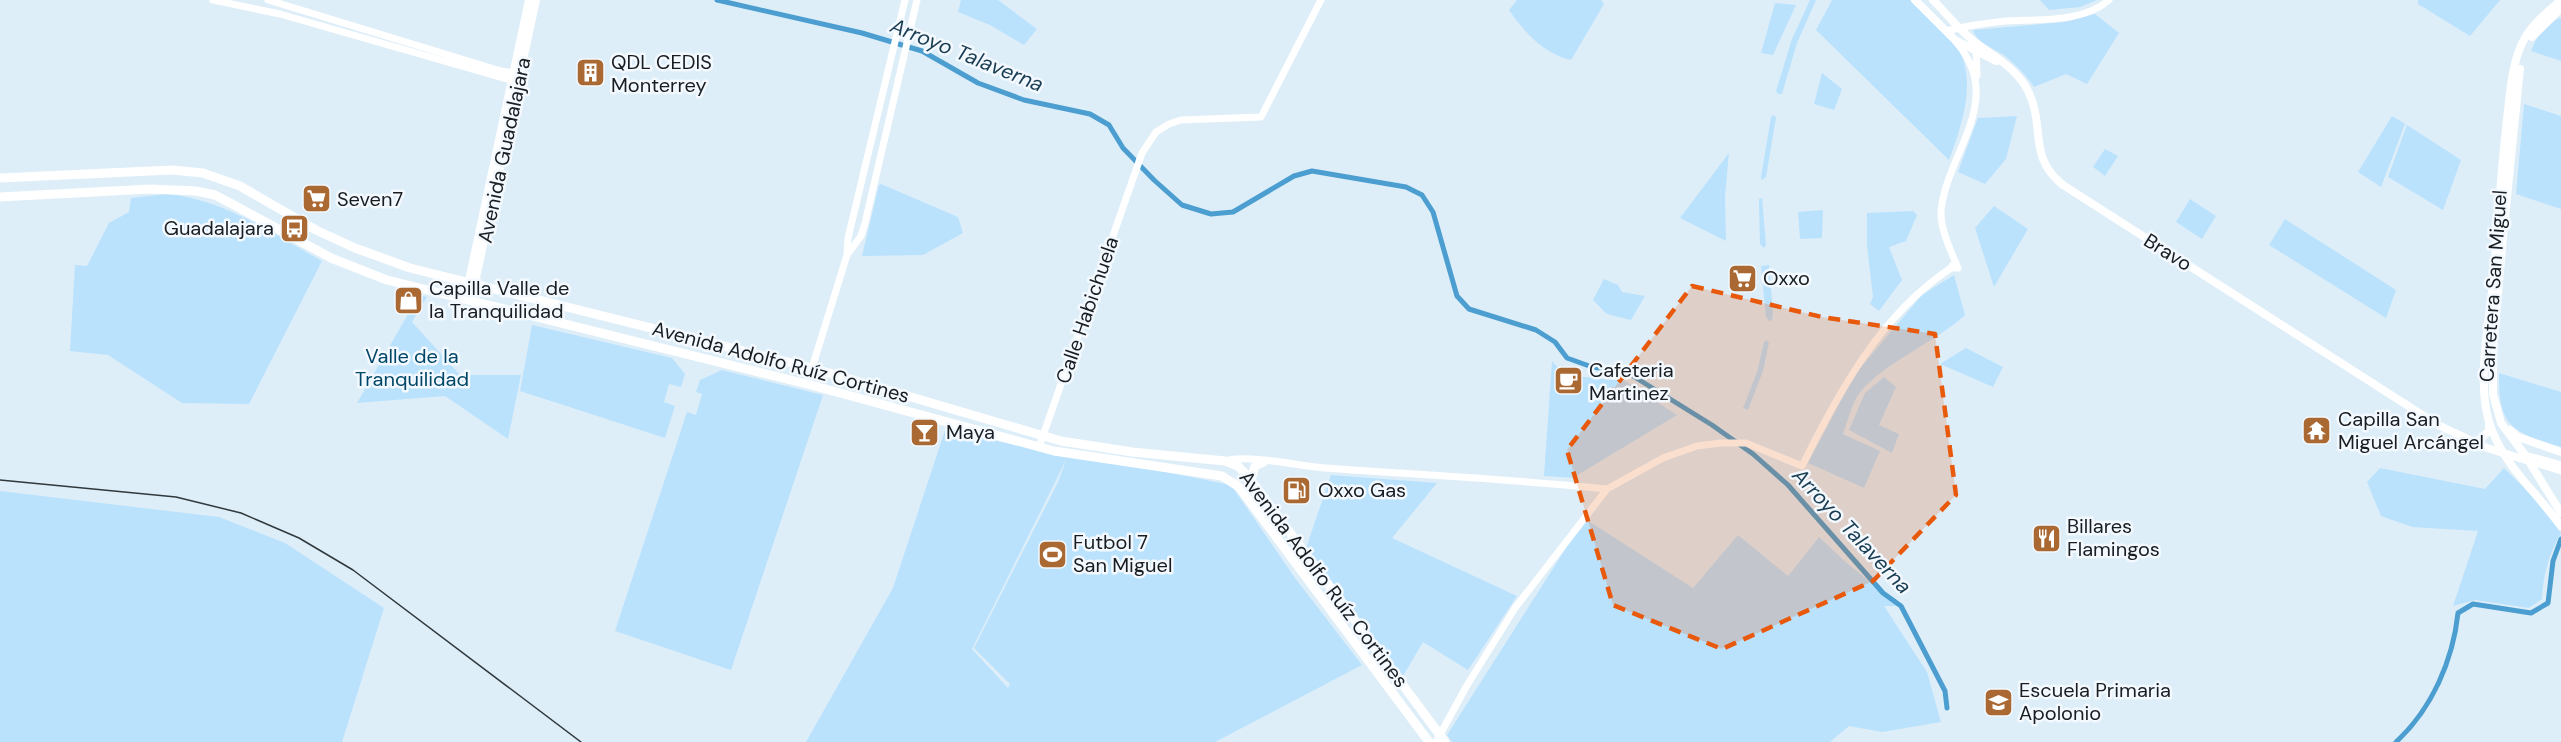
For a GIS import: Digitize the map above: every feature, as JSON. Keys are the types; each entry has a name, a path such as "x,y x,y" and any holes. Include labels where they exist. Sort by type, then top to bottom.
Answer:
{"main road":[{"name":"Avenida Guadalajara","path":"517,77 530,0"},
{"name":"Avenida Guadalajara","path":"468,300 536,0"},
{"name":"Bravo","path":"1915,0 1954,40 2004,64"},
{"name":"Bravo","path":"1933,0 1975,42 2022,81 2030,95 2036,114 2040,154 2053,177 2392,396 2444,428 2476,441"},
{"path":"2519,61 2520,47 2534,25 2561,0"},
{"path":"2519,61 2534,34 2561,8"},
{"name":"Carretera San Miguel","path":"2519,61 2492,382 2496,410 2506,432 2561,513"},
{"name":"Carretera San Miguel","path":"2519,61 2506,124 2485,393 2489,420 2513,469 2561,526"},
{"name":"Avenida Adolfo Ruíz Cortines","path":"0,178 172,170 203,173 240,186 316,230 355,248 410,268 812,368 1043,436 1081,445 1225,461 1238,466 1251,480 1440,739"},
{"name":"Avenida Adolfo Ruíz Cortines","path":"0,197 159,189 196,191 215,195 331,258 387,280 807,384 1039,447 1093,459 1211,474 1232,481 1246,495 1429,742"},
{"path":"2496,410 2505,424 2518,437 2561,452"},
{"path":"2476,441 2489,431 2489,420"},
{"path":"2502,449 2506,432"},
{"path":"2476,441 2502,449 2525,458 2513,469 2476,441"},
{"path":"2487,448 2502,449"},
{"path":"1251,480 1259,461"}],"street":[{"path":"213,0 280,14 517,77"},
{"path":"268,0 406,46"},
{"path":"812,368 847,255 852,220 879,116 905,0"},
{"path":"847,255 861,236 865,223 917,0"},
{"name":"Calle Habichuela","path":"1039,447 1134,173 1141,156 1156,132 1181,120 1261,117 1321,0"},
{"path":"1946,31 2080,15 2100,7 2109,0"},
{"path":"1954,40 1969,58 1975,84"},
{"path":"1440,739 1471,679 1515,608 1608,489 1654,462 1686,449 1708,444 1746,444 1802,466 1829,410 1852,373 1909,300 1955,266 1943,227 1941,212 1946,190 1971,125 1976,100 1975,42"},
{"path":"879,116 890,119"},
{"path":"852,220 865,223"},
{"path":"2525,458 2561,465"},
{"path":"2525,458 2561,471"},
{"path":"1225,461 1259,461 1323,468 1517,480 1608,489"},
{"path":"1238,466 1259,461"}],"highlighted area":[{"path":"1692,286 1822,317 1935,334 1956,495 1873,581 1722,649 1613,605 1567,450"}],"green space":[{"path":"961,0 998,0 1037,29 1024,45 990,25 958,12"},
{"path":"1517,0 1601,0 1604,4 1571,60 1543,47 1528,34 1509,10"},
{"path":"1810,0 1816,0 1797,43 1782,94 1778,94 1776,91 1792,39"},
{"path":"1832,0 1913,0 1956,45 1965,65 1967,92 1962,120 1949,160 1816,30"},
{"path":"2040,0 2097,0 2080,7 2049,10"},
{"path":"2418,0 2500,0 2470,36 2418,4"},
{"path":"1775,3 1796,5 1773,55 1761,53"},
{"path":"2095,14 2119,33 2087,84 2066,74 2034,87 2013,63 1978,39 1973,30 2065,22"},
{"path":"2559,18 2561,19 2561,61 2531,51 2542,32"},
{"path":"1822,73 1842,89 1834,110 1814,104"},
{"path":"2524,104 2561,116 2561,209 2516,194"},
{"path":"1774,115 1776,118 1766,177 1762,180 1771,117"},
{"path":"2017,116 2006,159 1985,184 1958,172 1978,118"},
{"path":"2392,116 2405,124 2381,187 2358,172"},
{"path":"2407,125 2461,160 2443,210 2388,177"},
{"path":"2105,149 2118,156 2105,176 2093,167"},
{"path":"1729,153 1725,196 1726,241 1680,218"},
{"path":"881,184 958,217 963,233 923,255 862,256"},
{"path":"167,194 188,197 228,210 322,261 249,404 182,403 108,355 70,351 75,265 87,266 109,223 129,212 131,198"},
{"path":"1762,198 1766,245 1764,248 1760,244 1759,199"},
{"path":"2190,199 2216,216 2202,239 2176,222"},
{"path":"1994,206 2028,229 1994,287 1975,228"},
{"path":"1823,210 1822,238 1800,239 1798,212"},
{"path":"1913,211 1917,215 1906,241 1889,247 1902,280 1879,311 1870,304 1873,297 1867,246 1867,213"},
{"path":"2285,219 2396,290 2386,318 2269,245"},
{"path":"1769,265 1773,313 1772,320 1769,321 1766,317 1761,266"},
{"path":"1954,275 1965,315 1872,380 1858,395 1853,406 1843,434 1880,451 1864,488 1808,463 1855,374 1922,295"},
{"path":"1604,279 1618,285 1622,292 1645,296 1631,320 1607,314 1593,300"},
{"name":"Valle de la Tranquilidad","path":"419,295 427,297 412,322 460,375 521,375 508,439 445,396 357,403"},
{"path":"532,325 672,358 685,374 681,387 669,384 664,402 675,406 665,438 520,391"},
{"path":"1767,340 1769,343 1763,371 1748,410 1743,408 1757,372 1764,342"},
{"path":"1966,348 2003,367 1993,387 1940,364"},
{"path":"1552,361 1565,375 1625,381 1677,415 1576,478 1544,476"},
{"path":"722,370 823,395 731,670 615,631 687,412 696,415 702,394 696,392 700,380"},
{"path":"2499,373 2561,392 2561,447 2531,437 2512,425 2502,406"},
{"path":"1884,377 1896,387 1879,425 1899,434 1892,453 1849,430 1865,393"},
{"path":"945,430 1068,456 1126,464 1231,485 1295,578 1362,665 1215,742 806,742 893,588","holes":["1067,458 1058,482 974,648 1010,684 1008,688 972,649"]},
{"path":"2380,468 2485,489 2504,468 2531,495 2561,533 2547,565 2542,599 2529,608 2475,600 2453,606 2478,531 2412,527 2381,516 2367,482"},
{"path":"1331,475 1437,483 1392,538 1517,596 1468,670 1423,642 1403,676 1306,548"},
{"path":"0,491 219,517 285,543 384,608 342,742 0,742"},
{"path":"1587,520 1693,588 1738,535 1788,576 1819,537 1848,564 1901,606 1884,606 1927,672 1941,722 1882,732 1849,726 1830,742 1452,742 1447,735 1568,545"}],"waterway":[{"name":"Arroyo Talaverna","path":"717,0 862,33 922,51 978,83 1024,100 1090,114 1109,125 1123,148 1182,205 1211,214 1233,212 1294,176 1312,171 1406,187 1422,195 1433,212 1457,296 1469,309 1536,330 1555,342 1567,358 1592,367 1625,371 1712,425 1753,454 1788,485 1883,593 1901,606 1945,691 1947,708"},
{"name":"Arroyo Talaverna","path":"2396,742 2420,715 2439,683 2451,648 2458,613 2473,604 2531,613 2548,603 2553,561 2561,539"}],"railway":[{"path":"0,480 176,497 241,513 299,538 353,570 581,742"}],"place":[{"name":"QDL CEDIS Monterrey","path":"590,73"},
{"name":"Seven7","path":"316,199"},
{"name":"Guadalajara","path":"295,228"},
{"name":"Oxxo","path":"1742,278"},
{"name":"Capilla Valle de la Tranquilidad","path":"408,300"},
{"name":"Cafeteria Martinez","path":"1568,381"},
{"name":"Capilla San Miguel Arcángel","path":"2317,431"},
{"name":"Maya","path":"925,432"},
{"name":"Oxxo Gas","path":"1297,490"},
{"name":"Billares Flamingos","path":"2046,538"},
{"name":"Futbol 7 San Miguel","path":"1052,554"},
{"name":"Escuela Primaria Apolonio","path":"1998,702"}]}
